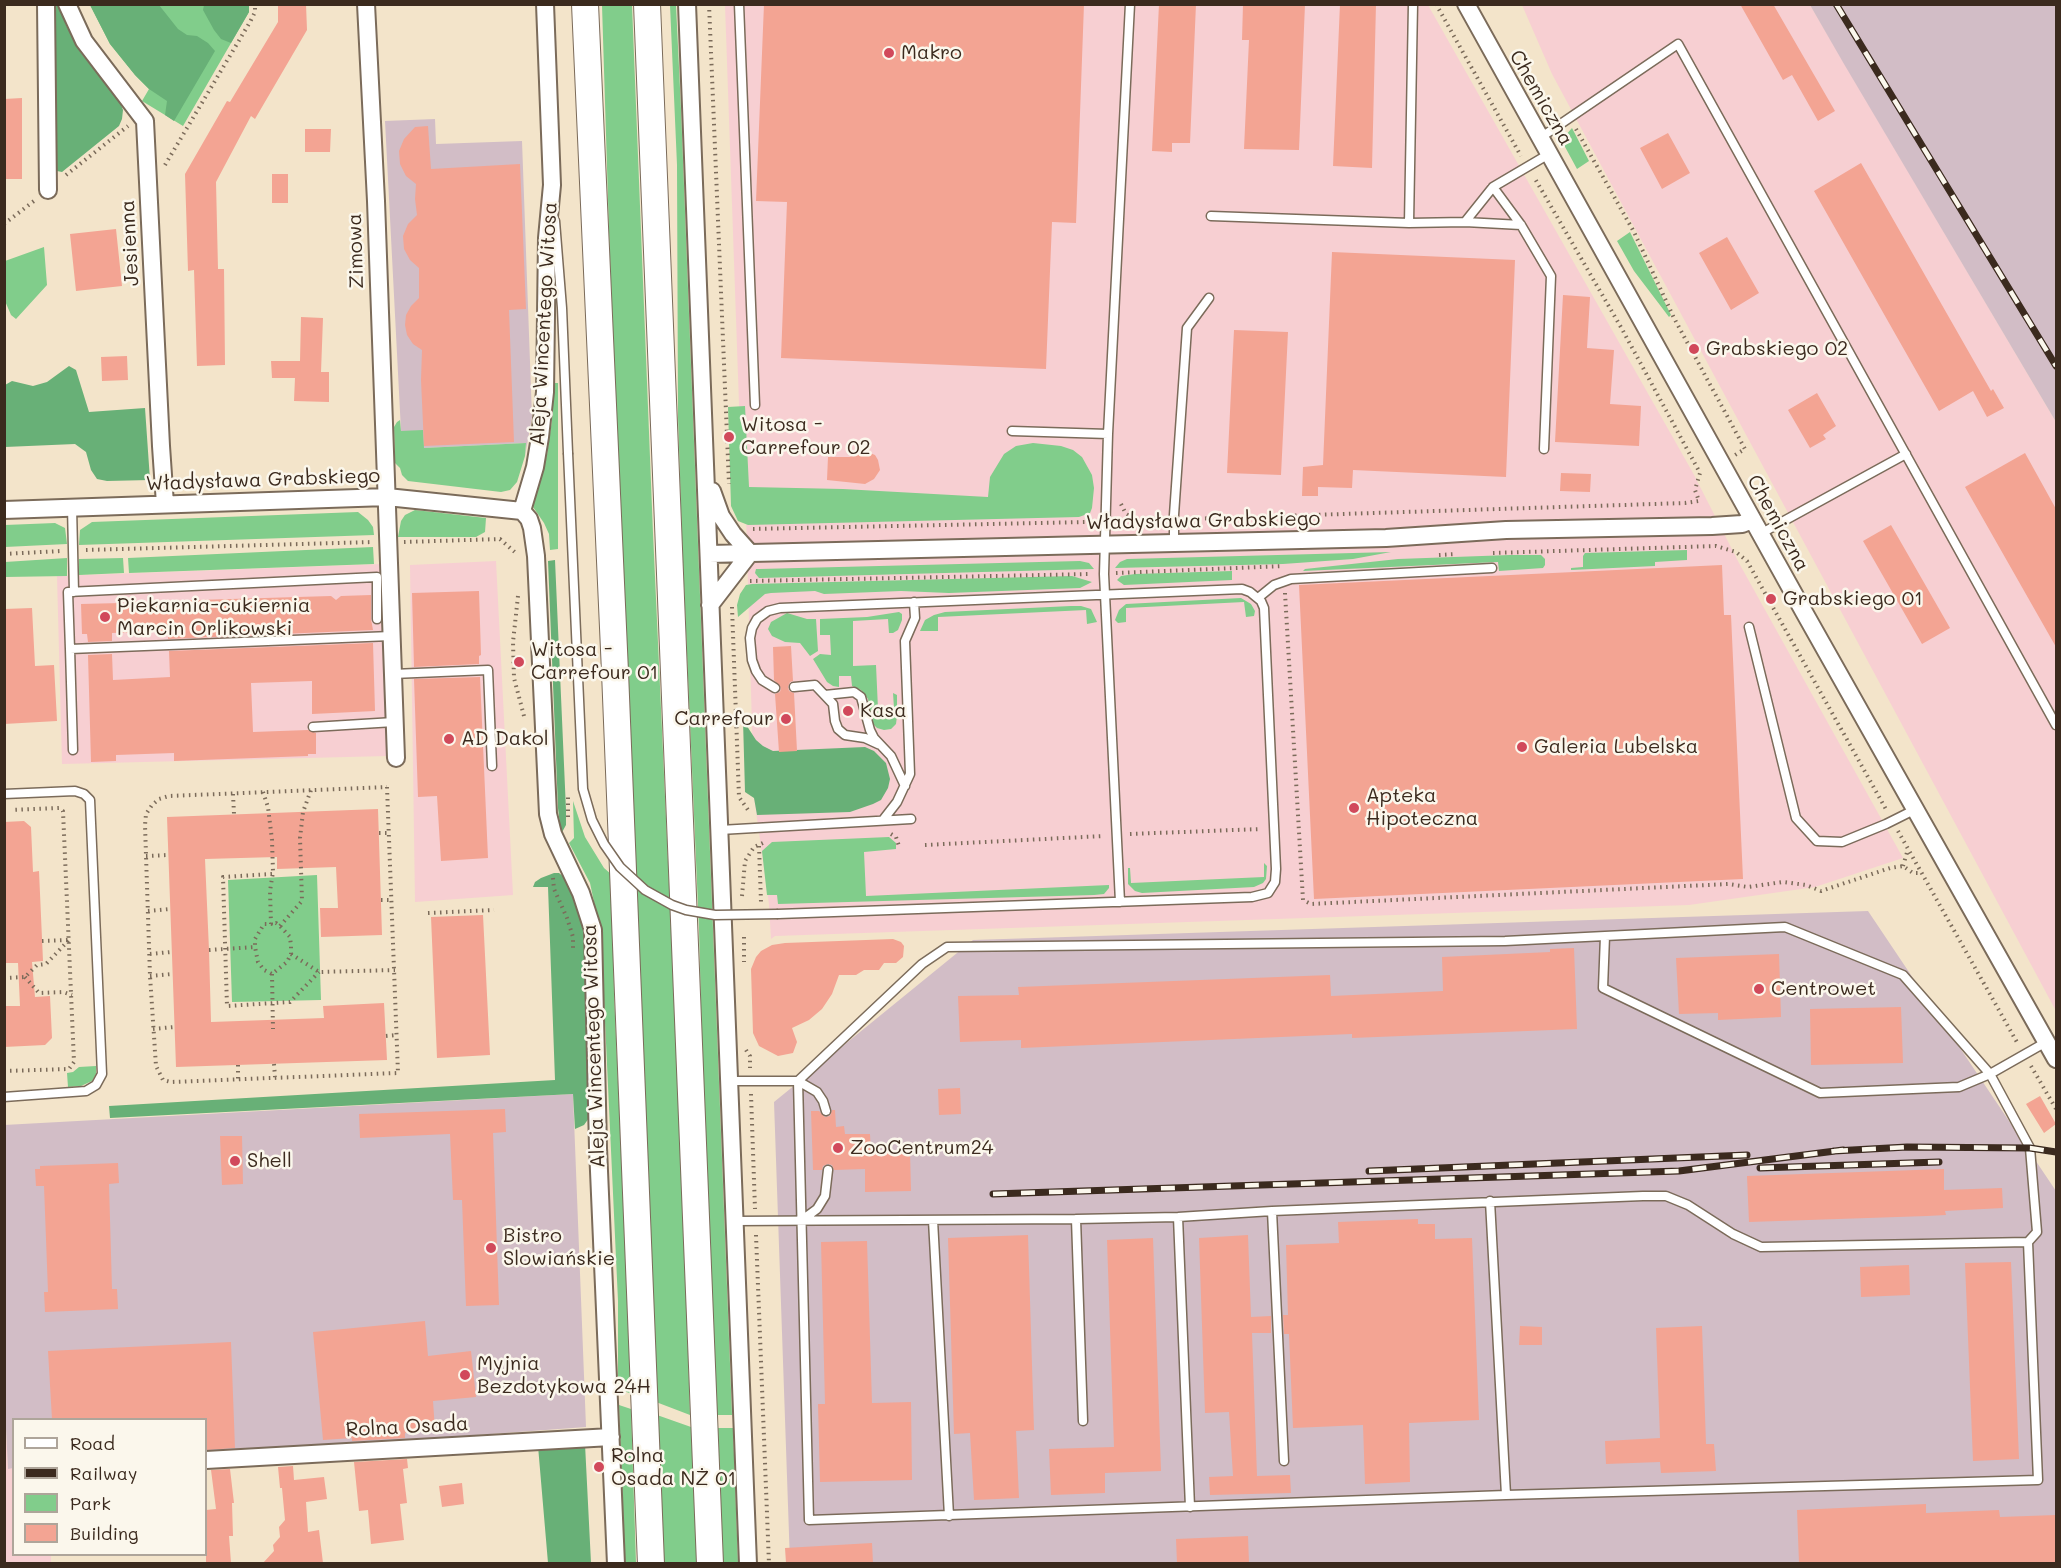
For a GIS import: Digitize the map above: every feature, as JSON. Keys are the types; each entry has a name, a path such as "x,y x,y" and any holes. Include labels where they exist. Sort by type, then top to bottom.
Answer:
{"main road":[{"path":"567,4 575,81 591,158"},
{"name":"Aleja Wincentego Witosa","path":"585,4 651,1563"},
{"path":"647,4 710,1563"},
{"path":"649,61 656,4"}],"street":[{"path":"46,4 48,190"},
{"name":"Jesienna","path":"68,4 84,40 145,121 165,504"},
{"name":"Zimowa","path":"366,4 396,758"},
{"name":"Aleja Wincentego Witosa","path":"545,4 552,185 547,238 543,416 535,467 522,511 529,519 532,528 536,555 548,814 553,834 581,892 593,930 598,1148 616,1563"},
{"name":"Chemiczna","path":"1466,4 1760,535 2048,1041 2056,1059"},
{"path":"688,7 748,1563"},
{"path":"706,470 721,516 750,553 710,605"},
{"name":"Władysława Grabskiego","path":"4,510 387,497 522,511"},
{"name":"Władysława Grabskiego","path":"709,554 1386,538 1517,530 1712,526 1742,524 1752,520"},
{"name":"Rolna Osada","path":"207,1460 611,1437"}],"lane":[{"path":"739,4 754,405"},
{"path":"1120,902 1104,574 1108,434 1130,4"},
{"path":"1409,223 1413,4"},
{"path":"1540,138 1678,44 2056,725"},
{"path":"1465,222 1493,187 1549,154"},
{"path":"552,185 562,308 583,789 592,820 620,867 645,890 672,905 715,915 1261,896 1268,893 1275,882 1276,862 1264,608 1258,598 1250,592 1242,589 1105,594 768,610 757,619 750,638 752,660 756,671 762,680 775,688"},
{"path":"1493,187 1521,225 1551,276 1544,449"},
{"path":"1211,216 1521,225"},
{"path":"1174,544 1187,328 1209,298"},
{"path":"1012,431 1108,434"},
{"path":"1760,535 1906,454"},
{"path":"72,507 74,592"},
{"path":"1258,598 1274,585 1291,579 1492,568"},
{"path":"74,750 68,592 377,577 378,619"},
{"path":"883,820 897,802 910,774 905,641 915,618 914,602"},
{"path":"1749,627 1796,818 1817,841 1842,842 1916,808"},
{"path":"70,649 391,636"},
{"path":"393,674 488,670 492,766"},
{"path":"794,687 815,685 833,704 838,729 845,735 872,741 883,747"},
{"path":"825,695 854,692 858,694 864,703 874,738 891,756 905,786"},
{"path":"313,727 394,722"},
{"path":"4,794 75,791 84,794 90,800 102,1074 96,1085 86,1091 4,1097"},
{"path":"720,830 911,819"},
{"path":"1785,927 1903,975 1990,1074 2030,1148 2037,1232 2028,1242 2038,1480 1506,1495 809,1520 798,1081 922,964 947,948 1505,941 1605,936 1785,927"},
{"path":"1605,936 1603,988 1820,1093 1959,1087 1990,1074 2048,1041"},
{"path":"730,1081 798,1081 817,1092 826,1111"},
{"path":"802,1220 817,1209 825,1196 828,1170"},
{"path":"734,1221 1076,1220 1491,1201 1666,1196 1688,1204 1733,1234 1761,1247 2028,1242"},
{"path":"1491,1201 1506,1495"},
{"path":"1272,1211 1284,1461"},
{"path":"1178,1217 1191,1507"},
{"path":"933,1220 949,1516"},
{"path":"1076,1220 1083,1421"}],"path":[{"path":"148,194 250,22 255,12 255,4"},
{"path":"709,4 729,492"},
{"path":"1436,4 1622,329 1700,473"},
{"path":"4,224 141,116"},
{"path":"750,529 1085,522 1106,519 1174,519 1699,501 1695,490 1700,473 1745,449 1674,318 1634,232 1570,118"},
{"path":"4,554 500,539 520,556"},
{"path":"1491,553 1716,546 1736,552 1746,561 2056,1109"},
{"path":"1431,555 1467,554"},
{"path":"746,583 751,581 1104,574 1292,566"},
{"path":"519,588 513,642 514,678 527,725"},
{"path":"1285,592 1303,900 1311,904 1728,884 1748,887 1783,882 1806,885 1821,891 1890,868 1904,866 1913,873 1922,873"},
{"path":"732,598 739,797 748,810"},
{"path":"387,787 398,1073 171,1082 163,1080 156,1066 153,1029 146,814 159,799 169,796 311,790 387,787"},
{"path":"280,926 302,902 300,838 303,812 311,790"},
{"path":"264,792 272,840 271,924"},
{"path":"233,794 234,814"},
{"path":"4,810 59,808 63,811 74,1062 69,1070 4,1071"},
{"path":"1292,827 1298,826"},
{"path":"1126,835 1264,828"},
{"path":"378,833 389,833"},
{"path":"925,845 1107,836"},
{"path":"750,852 754,847 759,846 760,902"},
{"path":"1904,866 1908,849"},
{"path":"146,856 168,855"},
{"path":"272,874 223,877 227,1006 290,1002 319,972"},
{"path":"381,900 392,900"},
{"path":"148,911 170,909"},
{"path":"428,913 494,910"},
{"path":"276,923 290,937 291,954 287,962 272,974 264,970 258,962 255,939 264,924 276,923"},
{"path":"42,941 69,940"},
{"path":"4,978 25,977 37,965 46,964 69,940"},
{"path":"209,950 255,947"},
{"path":"150,954 171,952"},
{"path":"291,954 319,972 395,970"},
{"path":"150,976 172,974"},
{"path":"272,974 273,1029"},
{"path":"25,977 39,993 63,992 72,995"},
{"path":"153,1029 174,1027"},
{"path":"386,1036 396,1035"},
{"path":"274,1064 275,1077"},
{"path":"238,1065 238,1079"},
{"path":"751,1081 769,1563"}],"shaded area":[{"path":"725,5 1428,5 1693,473 1739,563 1903,858 1815,887 1689,905 775,936 771,939 769,904 754,797 746,515 741,461"},
{"path":"1522,5 1810,5 2056,422 2056,1011 1552,74"},
{"path":"1810,5 2056,5 2056,422 1844,64"},
{"path":"435,119 436,144 522,141 532,417 525,456 526,443 424,448 401,431 385,121"},
{"path":"496,561 513,895 415,902 410,565"},
{"path":"382,564 388,756 62,764 57,576"},
{"path":"1868,911 2056,1191 2056,1563 790,1563 774,1102 973,940"},
{"path":"573,1094 586,1427 207,1455 207,1418 12,1418 12,1468 8,1469 4,1390 4,1125"},
{"path":"4,1390 8,1468 12,1468 12,1556 51,1556 51,1563 5,1563"}],"green space":[{"path":"249,4 249,12 183,126 142,101 149,89 110,44 90,5"},
{"path":"60,5 66,25 81,53 120,102 123,110 119,126 62,172 57,171 55,166 52,9"},
{"path":"90,5 159,5 178,29 187,35 197,36 215,51 174,121 165,115 167,101 149,89 135,75 110,44"},
{"path":"204,5 249,5 249,12 231,43 221,39 214,30 203,10"},
{"path":"602,5 632,5 683,1192 690,1415 656,1402"},
{"path":"670,5 676,5 681,109 732,1415 717,1415 704,1125 699,929 678,417 677,165"},
{"path":"1572,128 1589,161 1577,169 1564,145 1565,136"},
{"path":"1630,232 1671,315 1669,317 1634,271 1617,241"},
{"path":"44,247 47,285 16,319 11,315 5,301 5,261"},
{"path":"69,366 76,370 89,412 145,408 150,480 107,481 97,479 91,470 86,452 75,444 5,447 5,385 12,381 33,386 47,382"},
{"path":"554,383 558,383 558,549 550,550 549,534 533,507 547,455"},
{"path":"745,406 749,487 843,489 988,497 990,477 1004,454 1016,446 1033,443 1061,446 1073,450 1082,457 1092,475 1094,488 1092,508 1090,513 1079,517 748,525 738,521 731,506 728,407"},
{"path":"400,420 401,431 423,430 424,448 526,443 525,456 517,482 510,490 501,492 408,481 395,463 394,427"},
{"path":"415,510 486,518 485,532 476,537 398,537 401,521 405,515"},
{"path":"358,512 373,527 374,535 79,545 80,530 92,522"},
{"path":"55,523 65,528 67,544 5,547 5,525"},
{"path":"373,547 374,564 129,573 128,558"},
{"path":"1687,550 1687,560 1655,562 1655,566 1571,570 1571,568 1583,567 1585,553"},
{"path":"1391,552 1353,559 1283,564 1115,568 1127,559"},
{"path":"1541,555 1545,559 1545,565 1543,568 1499,571 1498,562 1303,571 1398,559"},
{"path":"67,558 67,576 5,577 5,562"},
{"path":"123,558 124,573 79,575 79,559"},
{"path":"555,560 566,810 566,825 561,834 548,561"},
{"path":"1080,561 1089,563 1094,569 759,578 755,573 756,569"},
{"path":"1232,571 1232,580 1124,585 1117,580 1121,576 1135,574"},
{"path":"1072,576 1092,582 1080,588 949,593 901,591 824,594 815,591 771,593 765,594 738,617 737,605 740,594 746,585 752,584"},
{"path":"1241,598 1251,604 1255,611 1254,616 1246,617 1244,602 1126,608 1126,622 1118,623 1115,620 1119,610 1126,604"},
{"path":"1081,606 1091,609 1097,622 1087,624 1086,610 938,617 938,631 920,631 925,620 945,612"},
{"path":"899,612 902,614 902,620 898,630 893,633 889,633 888,619 853,621 853,666 876,665 878,709 894,708 893,693 897,695 896,724 891,729 884,730 873,724 868,699 861,690 852,686 851,676 839,676 839,687 833,686 827,682 813,659 820,654 831,655 830,635 820,635 820,619 867,617"},
{"path":"787,613 807,619 816,619 818,651 810,656 800,643 785,642 772,636 768,629 771,622"},
{"path":"743,720 756,740 773,751 865,747 874,751 886,763 890,779 888,788 881,800 850,812 757,815 754,798 745,792"},
{"path":"573,801 585,837 604,868 612,875 614,994 632,1394 618,1389 618,1301 601,935 590,883 569,843 574,838"},
{"path":"889,837 896,843 896,849 864,852 866,896 1109,885 1109,888 1104,894 1094,895 778,904 777,895 767,895 762,851 772,842"},
{"path":"1264,863 1267,866 1266,879 1254,887 1142,893 1135,891 1128,884 1128,868 1130,868 1131,883 1264,877"},
{"path":"559,873 564,877 574,895 586,932 589,1118 584,1125 575,1129 573,1094 110,1118 109,1106 555,1080 548,887 533,887 535,882 541,878"},
{"path":"317,875 321,1000 232,1002 228,880"},
{"path":"96,1066 96,1074 92,1081 81,1086 68,1087 67,1073 79,1067"},
{"path":"619,1405 631,1409 636,1563 625,1563"},
{"path":"657,1415 691,1427 697,1563 662,1563"},
{"path":"718,1428 733,1428 738,1563 723,1563"},
{"path":"585,1444 591,1563 548,1563 538,1446"}],"building":[{"path":"278,4 306,4 307,30 255,119 251,116 216,182 218,269 224,269 225,365 197,366 194,270 188,271 185,174 227,101 230,102 278,22"},
{"path":"764,4 1084,4 1076,223 1052,222 1046,369 781,358 787,202 756,201"},
{"path":"1159,4 1196,4 1190,143 1172,143 1172,152 1152,151"},
{"path":"1243,4 1305,4 1299,150 1244,149 1249,40 1242,40"},
{"path":"1340,4 1376,4 1372,168 1333,166"},
{"path":"1740,4 1773,4 1835,111 1818,121 1792,75 1783,80"},
{"path":"22,98 22,179 4,179 4,99"},
{"path":"428,126 431,169 520,164 526,309 509,310 514,442 424,446 422,350 413,344 407,335 405,325 406,315 419,298 419,268 410,260 404,249 403,236 408,224 417,215 416,184 406,176 400,164 399,151 404,139 415,127"},
{"path":"305,129 331,129 330,152 305,152"},
{"path":"1668,133 1690,173 1662,189 1640,148"},
{"path":"1861,163 1991,391 1993,389 2004,408 1987,417 1973,391 1939,411 1814,191"},
{"path":"272,174 288,174 288,203 272,203"},
{"path":"116,229 122,286 76,291 70,234"},
{"path":"1727,237 1759,293 1731,310 1699,253"},
{"path":"1332,252 1515,260 1506,477 1353,470 1352,488 1318,487 1318,496 1302,496 1303,467 1323,465"},
{"path":"1563,295 1590,297 1587,348 1614,350 1610,404 1641,406 1639,446 1555,442"},
{"path":"301,317 323,318 321,372 329,372 329,402 294,401 295,378 272,378 271,361 300,361"},
{"path":"1234,330 1288,332 1281,475 1227,473"},
{"path":"127,356 128,380 102,381 101,357"},
{"path":"1817,393 1836,426 1823,435 1826,439 1810,448 1788,410"},
{"path":"865,451 875,455 878,460 880,470 874,479 865,484 827,480 828,457 850,457"},
{"path":"2025,453 2056,509 2056,647 1965,487"},
{"path":"1561,473 1591,474 1590,492 1560,491"},
{"path":"1891,525 1950,628 1922,644 1863,541"},
{"name":"Galeria Lubelska","path":"1722,565 1724,615 1731,615 1743,879 1314,899 1299,585"},
{"path":"479,591 481,655 479,664 414,667 412,593"},
{"path":"371,595 373,630 168,639 168,631 112,633 112,641 88,642 87,634 82,634 81,604 121,603 127,608 131,602 331,596 336,600 341,596"},
{"path":"32,608 35,666 54,665 57,721 4,724 4,609"},
{"path":"373,643 375,711 312,714 312,681 251,683 253,732 308,730 316,733 316,754 174,761 174,753 116,755 116,761 91,762 88,655 112,654 113,680 170,677 169,651"},
{"name":"Carrefour","path":"791,646 793,681 788,687 789,691 794,693 797,751 779,752 775,694 780,692 781,688 774,680 773,647"},
{"name":"AD Dakol","path":"480,677 488,858 441,861 437,796 418,797 414,679"},
{"path":"378,809 382,935 321,937 320,908 338,908 336,867 277,869 277,857 205,859 211,1022 324,1018 323,1006 384,1003 387,1060 176,1067 167,817"},
{"path":"24,821 31,827 33,872 39,871 43,961 32,962 35,997 50,996 52,1038 45,1045 4,1047 4,1006 20,1006 18,963 4,963 4,822"},
{"path":"483,915 490,1055 437,1058 431,917"},
{"path":"893,939 904,946 903,957 896,963 884,963 879,970 864,970 856,975 839,975 832,994 822,1009 809,1020 792,1028 797,1042 793,1053 778,1056 759,1046 753,1033 751,969 761,951 772,945 785,943"},
{"path":"1574,948 1577,1029 1352,1038 1352,1034 1021,1048 1021,1040 960,1042 958,996 1019,995 1018,987 1330,975 1331,996 1443,991 1442,957 1550,952 1550,949"},
{"path":"1779,954 1781,1017 1718,1020 1718,1013 1679,1014 1676,958"},
{"path":"1901,1007 1903,1063 1811,1065 1810,1009"},
{"path":"960,1088 961,1114 939,1115 938,1089"},
{"path":"2040,1096 2056,1124 2044,1133 2026,1104"},
{"path":"505,1109 506,1132 493,1133 499,1305 466,1306 462,1200 453,1200 450,1134 360,1138 359,1114"},
{"path":"832,1110 835,1110 836,1127 844,1126 845,1134 870,1134 871,1153 910,1151 911,1191 865,1192 865,1169 834,1170 832,1165 828,1164 823,1166 822,1170 813,1170 811,1111 819,1111 825,1117 830,1116"},
{"path":"220,1136 242,1136 243,1184 222,1185"},
{"path":"118,1163 119,1183 109,1184 112,1289 117,1289 118,1309 45,1312 44,1292 48,1292 44,1186 36,1186 35,1169 40,1169 40,1166"},
{"path":"1944,1169 1944,1190 2002,1188 2003,1208 1945,1211 1946,1215 1749,1222 1747,1176"},
{"path":"1418,1219 1418,1224 1435,1224 1435,1239 1472,1238 1479,1420 1409,1423 1410,1482 1365,1484 1363,1425 1293,1428 1289,1334 1284,1334 1283,1315 1288,1315 1286,1245 1339,1243 1338,1222"},
{"path":"1028,1235 1034,1430 1016,1431 1019,1498 974,1500 970,1433 954,1434 948,1238"},
{"path":"1248,1235 1251,1317 1271,1316 1271,1333 1252,1333 1257,1476 1290,1475 1291,1493 1210,1495 1209,1477 1233,1476 1229,1412 1205,1413 1199,1238"},
{"path":"1153,1238 1161,1471 1105,1473 1105,1493 1051,1495 1049,1449 1114,1447 1107,1240"},
{"path":"867,1241 872,1403 911,1402 912,1480 820,1482 818,1404 825,1404 821,1242"},
{"path":"2011,1262 2019,1459 1973,1461 1965,1263"},
{"path":"1909,1265 1910,1295 1861,1297 1860,1267"},
{"path":"425,1321 428,1356 471,1351 476,1397 433,1401 435,1430 405,1433 405,1438 323,1440 313,1332"},
{"path":"1520,1326 1542,1327 1542,1345 1519,1345"},
{"path":"1702,1326 1706,1444 1714,1444 1716,1471 1661,1473 1660,1462 1606,1464 1605,1441 1660,1438 1656,1328"},
{"path":"231,1342 235,1448 207,1450 207,1418 52,1418 48,1351"},
{"path":"407,1459 408,1468 403,1469 407,1503 400,1504 404,1540 371,1544 368,1510 359,1511 354,1462"},
{"path":"293,1466 294,1480 324,1477 327,1499 306,1502 308,1532 319,1530 323,1563 263,1563 274,1551 273,1545 280,1537 279,1527 285,1520 278,1467"},
{"path":"230,1469 234,1503 232,1503 233,1536 229,1536 231,1563 206,1563 207,1510 216,1509 211,1470"},
{"path":"462,1483 464,1504 442,1507 439,1486"},
{"path":"1926,1504 1926,1513 1999,1510 2000,1517 2056,1515 2056,1563 1799,1563 1797,1510"},
{"path":"1248,1536 1249,1563 1177,1563 1176,1539"},
{"path":"872,1543 873,1563 786,1563 785,1548"}],"railway":[{"path":"1836,4 2056,366"},
{"path":"1834,1151 1907,1147 2030,1148 2056,1152"},
{"path":"993,1194 1679,1171 1843,1150"},
{"path":"1369,1171 1747,1155"},
{"path":"1760,1168 1939,1162"}],"place":[{"name":"Makro","path":"889,53"},
{"name":"Grabskiego 02","path":"1694,349"},
{"name":"Witosa - Carrefour 02","path":"729,437"},
{"name":"Grabskiego 01","path":"1771,599"},
{"name":"Piekarnia-cukiernia Marcin Orlikowski","path":"105,617"},
{"name":"Witosa - Carrefour 01","path":"519,662"},
{"name":"Kasa","path":"848,711"},
{"name":"Carrefour","path":"786,719"},
{"name":"AD Dakol","path":"449,739"},
{"name":"Galeria Lubelska","path":"1522,747"},
{"name":"Apteka Hipoteczna","path":"1354,808"},
{"name":"Centrowet","path":"1759,989"},
{"name":"ZooCentrum24","path":"838,1148"},
{"name":"Shell","path":"235,1161"},
{"name":"Bistro Slowiańskie","path":"491,1248"},
{"name":"Myjnia Bezdotykowa 24H","path":"465,1375"},
{"name":"Rolna Osada NŻ 01","path":"599,1467"}]}
